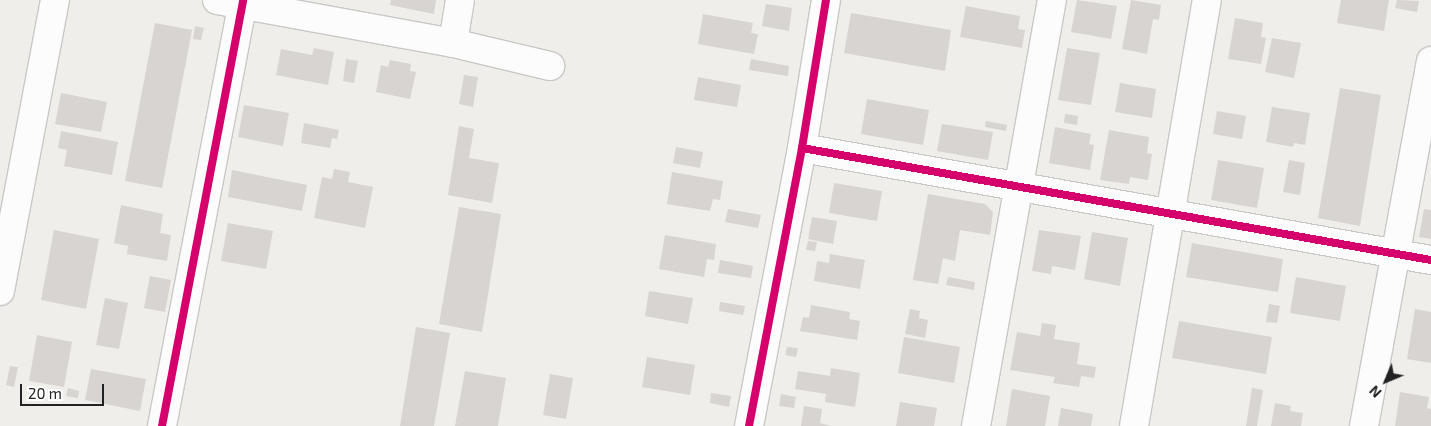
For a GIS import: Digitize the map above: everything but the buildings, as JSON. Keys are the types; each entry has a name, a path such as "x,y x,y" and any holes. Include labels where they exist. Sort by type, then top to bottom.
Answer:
{"street":[{"path":"0,291 55,0"},
{"path":"452,43 460,0"},
{"path":"749,426 802,148 826,0"},
{"path":"976,426 1052,0"},
{"path":"1134,426 1207,0"},
{"path":"162,426 234,1 452,43 550,66"},
{"path":"1364,426 1431,61"},
{"path":"802,148 1431,260"}],"cycle path":[{"path":"162,426 243,0"},
{"path":"749,426 802,148 826,0"},
{"path":"802,148 1431,260"}]}
